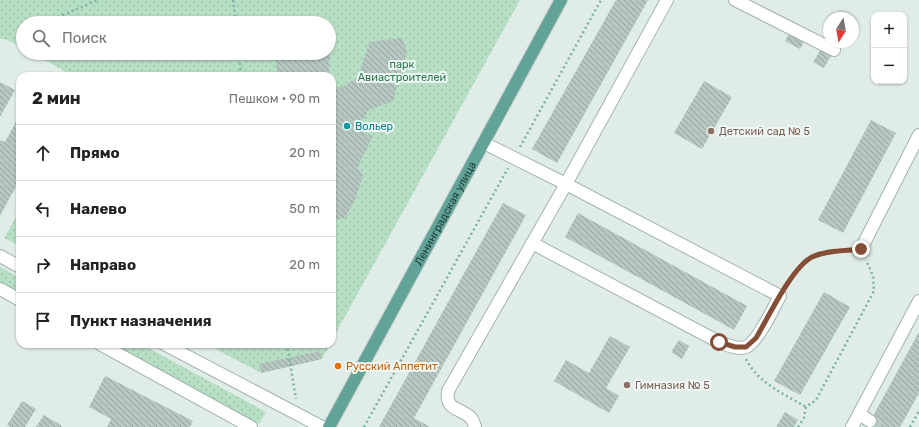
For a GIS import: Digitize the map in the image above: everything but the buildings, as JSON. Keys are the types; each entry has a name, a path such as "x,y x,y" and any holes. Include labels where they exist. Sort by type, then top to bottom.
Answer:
{"main road":[{"name":"Ленинградская улица","path":"329,427 561,0"}],"street":[{"path":"475,427 472,419 449,404 447,398 448,391 566,184 667,0"},
{"path":"734,0 834,50"},
{"path":"861,249 919,135"},
{"path":"484,143 566,184 780,296 756,338 746,347 735,347 719,342 532,243"},
{"path":"0,256 16,265"},
{"path":"0,289 16,298"},
{"path":"852,427 919,301"},
{"path":"107,348 252,427"},
{"path":"172,348 322,427"},
{"path":"859,414 870,421"}],"path":[{"path":"60,16 98,0"},
{"path":"234,0 235,16"},
{"path":"364,427 601,0"},
{"path":"240,60 241,72"},
{"path":"780,296 796,271 810,258 826,252 861,249 873,276 874,291 816,400 806,407 804,418 798,427"},
{"path":"741,347 755,374 776,390 806,407"},
{"path":"288,348 299,416"},
{"path":"910,427 919,411"}],"green space":[{"name":"парк Авиастроителей","path":"0,0 520,0 336,333 336,72 66,72 45,60 336,60 336,16 16,16 16,44 5,39 0,39"},
{"path":"16,217 16,244 4,238"},
{"path":"0,267 16,276 16,292 0,283"},
{"path":"119,348 148,348 266,412 259,424"},
{"path":"214,348 328,348 322,359 261,373"}],"tunnel":[{"path":"870,421 880,427"}],"place":[{"name":"Вольер","path":"347,126"},
{"name":"Детский сад № 5","path":"711,131"},
{"name":"Русский Аппетит","path":"338,366"},
{"name":"Гимназия № 5","path":"627,385"}],"route":[{"path":"719,342 735,347 746,347 756,338 796,271 810,258 826,252 861,249"}]}
